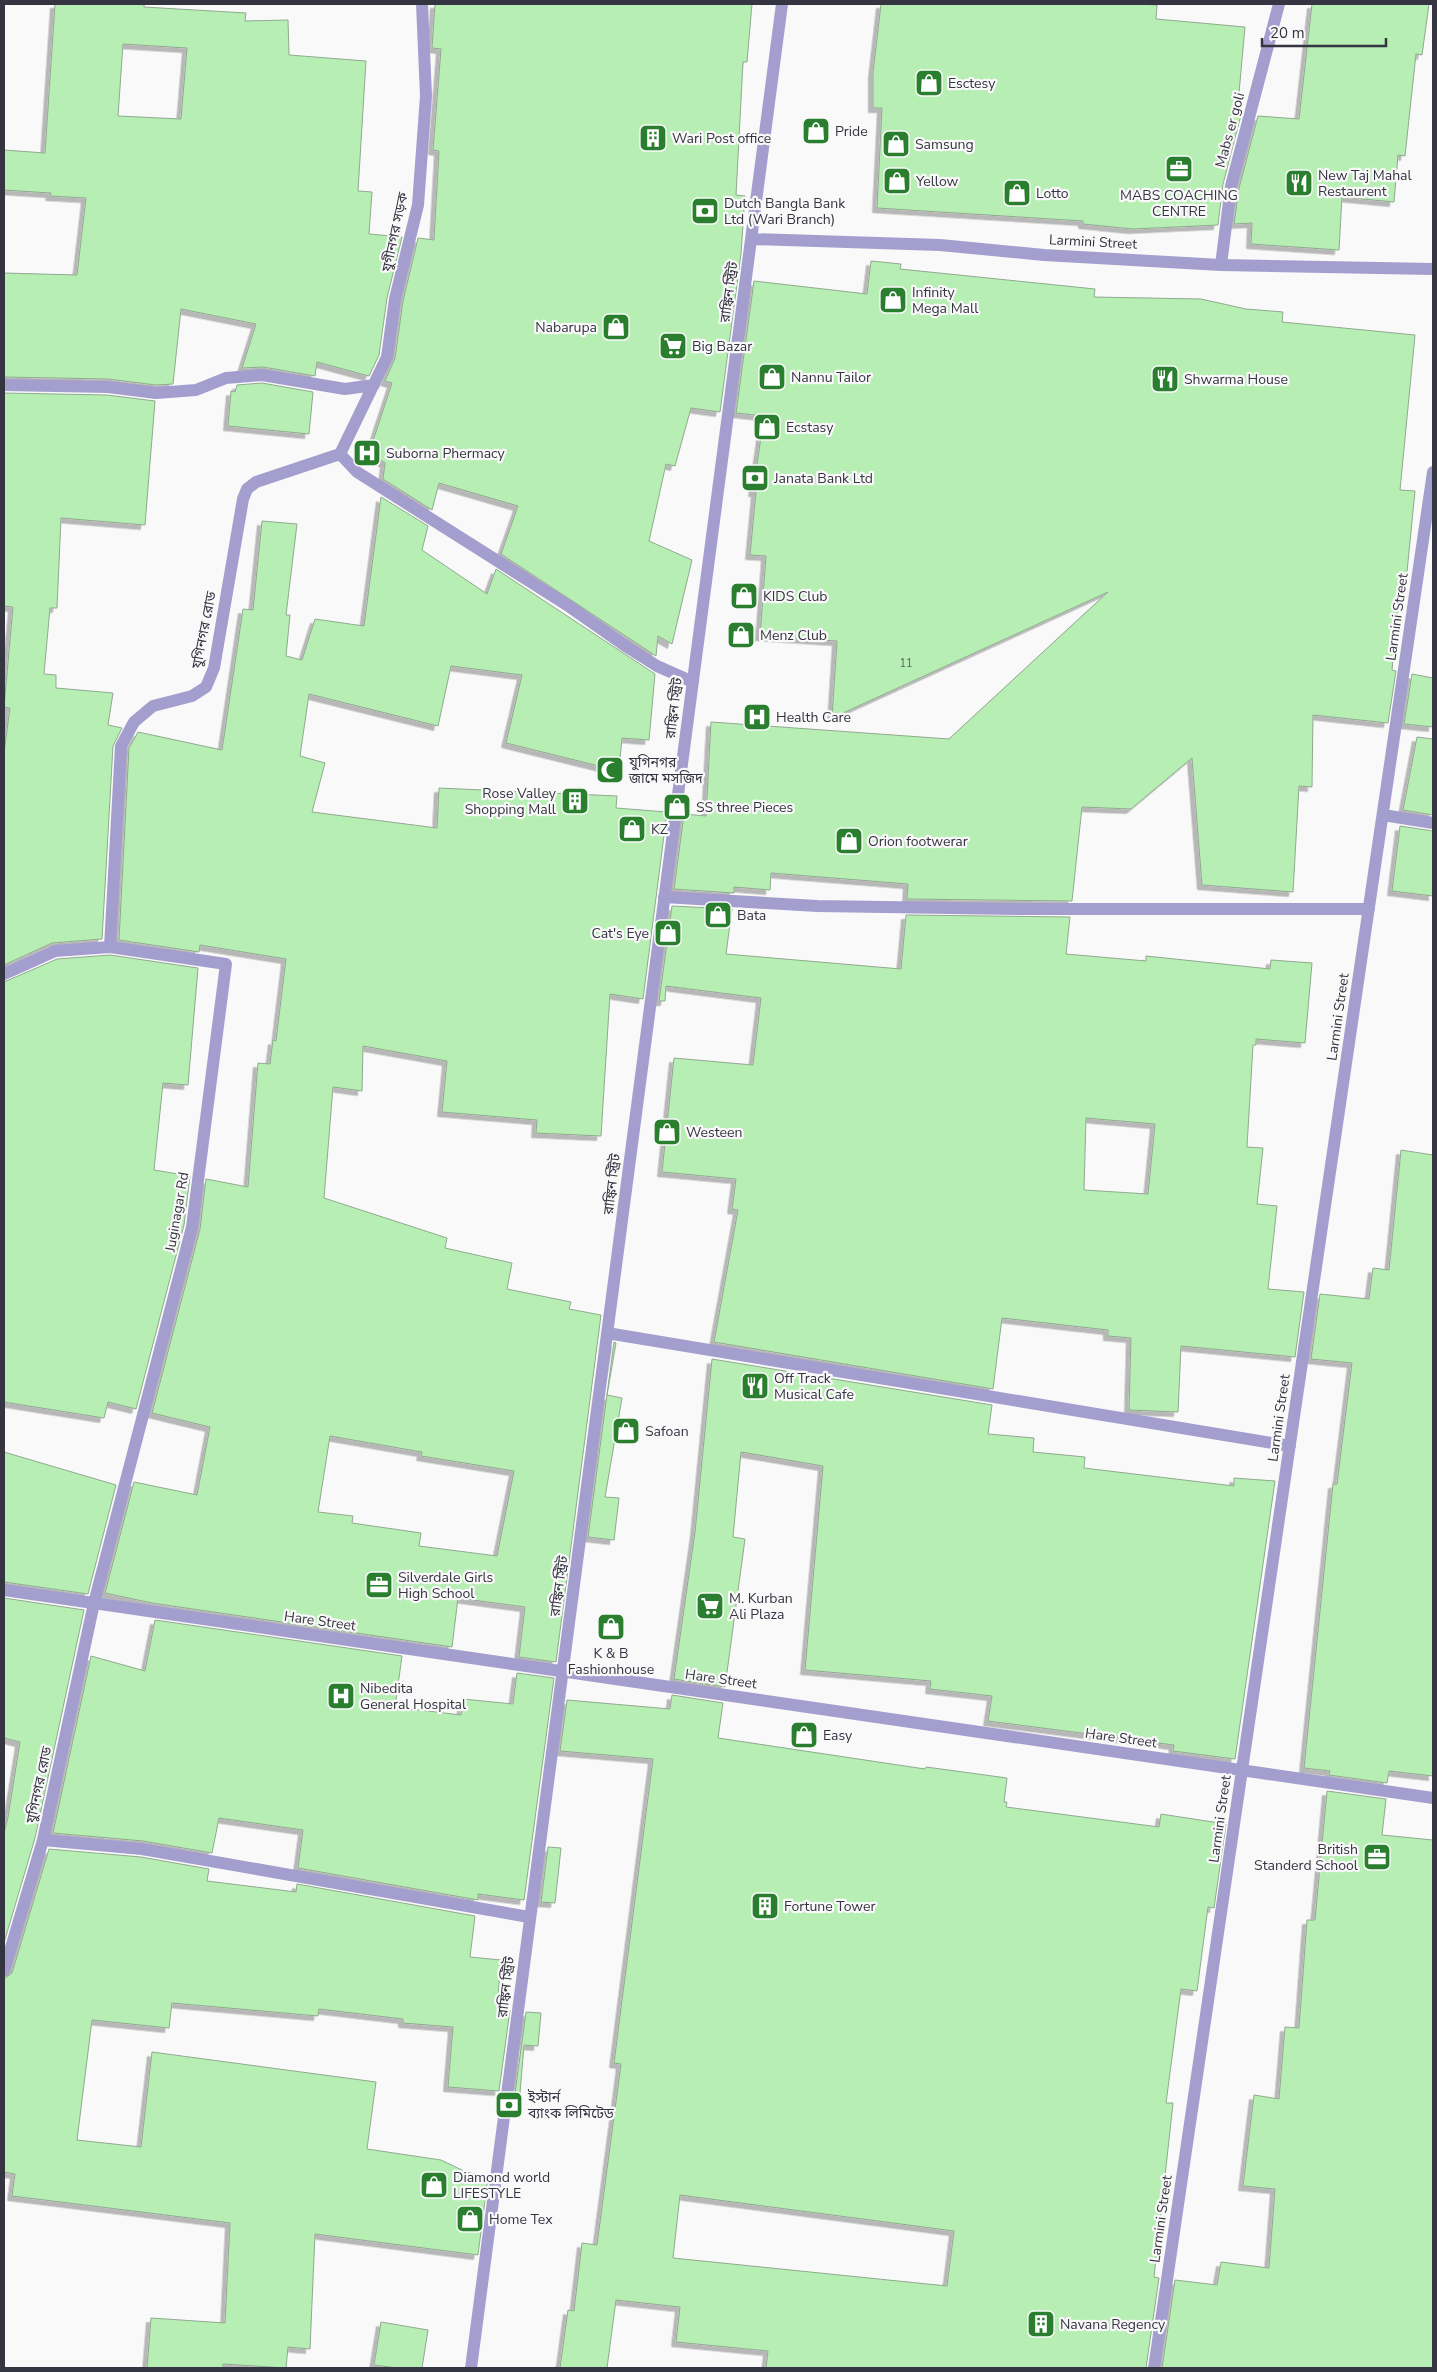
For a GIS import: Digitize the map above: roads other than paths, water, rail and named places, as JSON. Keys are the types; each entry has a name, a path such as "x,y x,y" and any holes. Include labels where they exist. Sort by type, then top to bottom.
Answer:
{"street":[{"name":"যুগীনগর সড়ক","path":"340,454 386,357 395,299 418,205 426,96 422,4"},
{"name":"রাঙ্কিন স্ট্রিট","path":"471,2368 782,4"},
{"name":"Mabs er goli","path":"1221,265 1231,186 1279,4"},
{"name":"Larmini Street","path":"751,239 940,246 1044,255 1221,265 1433,270"},
{"path":"4,384 108,387 156,393 196,390 226,378 262,375 345,389 374,385"},
{"path":"340,454 357,472 460,539 570,606 657,666 692,682"},
{"name":"যুগিনগর রোড","path":"110,947 121,746 134,722 153,706 192,696 206,687 214,668 243,499 248,489 256,482 340,454"},
{"name":"Larmini Street","path":"1154,2368 1433,472"},
{"path":"1383,815 1433,823"},
{"path":"664,897 827,907 1024,910 1369,909"},
{"path":"4,974 55,951 110,947"},
{"name":"Juginagar Rd","path":"94,1603 192,1227 226,964 110,947"},
{"path":"607,1333 1290,1446"},
{"name":"Hare Street","path":"4,1590 1433,1798"},
{"name":"যুগিনগর রোড","path":"4,1971 43,1840 94,1603"},
{"path":"43,1840 142,1849 529,1917 530,1914"}],"place":[{"name":"Esctesy","path":"929,83"},
{"name":"Pride","path":"816,131"},
{"name":"Wari Post office","path":"653,138"},
{"name":"Samsung","path":"896,144"},
{"name":"MABS COACHING CENTRE","path":"1179,169"},
{"name":"Yellow","path":"897,181"},
{"name":"New Taj Mahal Restaurent","path":"1299,183"},
{"name":"Lotto","path":"1017,193"},
{"name":"Dutch Bangla Bank Ltd (Wari Branch)","path":"705,211"},
{"name":"Infinity Mega Mall","path":"893,300"},
{"name":"Nabarupa","path":"616,327"},
{"name":"Big Bazar","path":"673,346"},
{"name":"Nannu Tailor","path":"772,377"},
{"name":"Shwarma House","path":"1165,379"},
{"name":"Ecstasy","path":"767,427"},
{"name":"Suborna Phermacy","path":"367,453"},
{"name":"Janata Bank Ltd","path":"755,478"},
{"name":"KIDS Club","path":"744,596"},
{"name":"Menz Club","path":"741,635"},
{"name":"Health Care","path":"757,717"},
{"name":"যুগিনগর জামে মসজিদ","path":"610,770"},
{"name":"Rose Valley Shopping Mall","path":"575,801"},
{"name":"SS three Pieces","path":"677,807"},
{"name":"KZ","path":"632,829"},
{"name":"Orion footwerar","path":"849,841"},
{"name":"Bata","path":"718,915"},
{"name":"Cat's Eye","path":"668,933"},
{"name":"Westeen","path":"667,1132"},
{"name":"Off Track Musical Cafe","path":"755,1386"},
{"name":"Safoan","path":"626,1431"},
{"name":"Silverdale Girls High School","path":"379,1585"},
{"name":"M. Kurban Ali Plaza","path":"710,1606"},
{"name":"K & B Fashionhouse","path":"611,1627"},
{"name":"Nibedita General Hospital","path":"341,1696"},
{"name":"Easy","path":"804,1735"},
{"name":"British Standerd School","path":"1377,1857"},
{"name":"Fortune Tower","path":"765,1906"},
{"name":"ইস্টার্ন ব্যাংক লিমিটেড","path":"509,2105"},
{"name":"Diamond world LIFESTYLE","path":"434,2185"},
{"name":"Home Tex","path":"470,2219"},
{"name":"Navana Regency","path":"1041,2324"}]}
